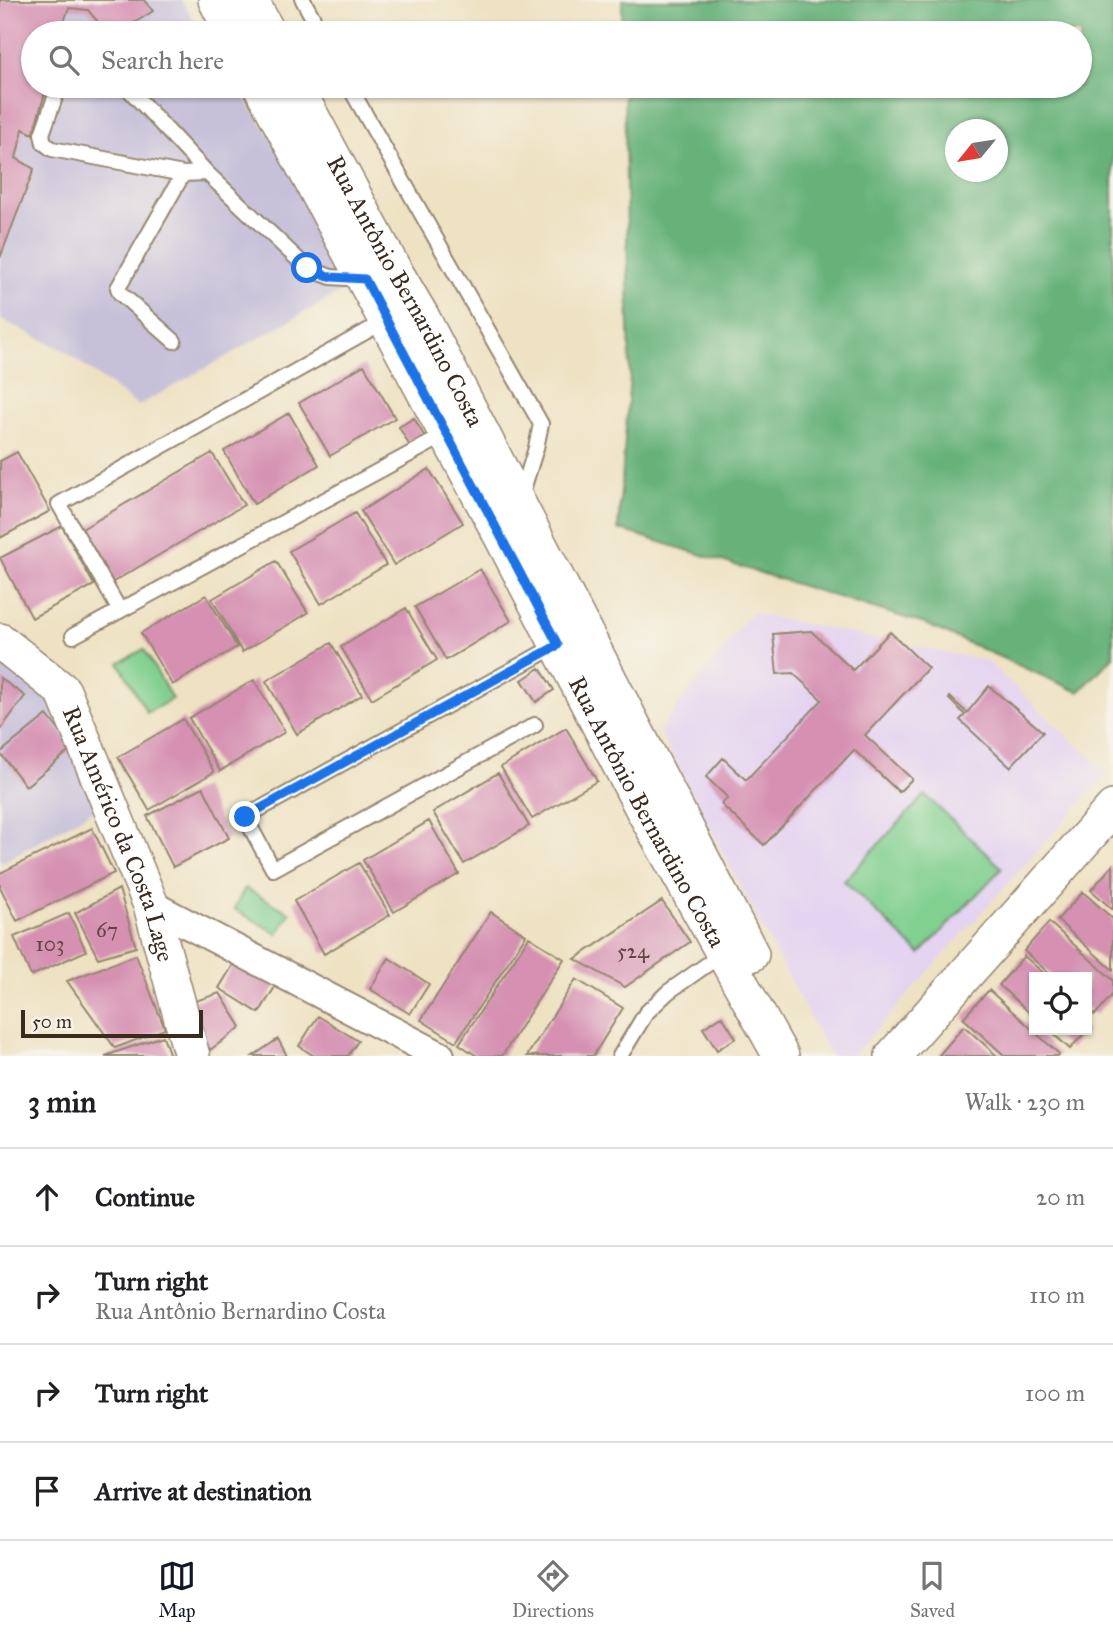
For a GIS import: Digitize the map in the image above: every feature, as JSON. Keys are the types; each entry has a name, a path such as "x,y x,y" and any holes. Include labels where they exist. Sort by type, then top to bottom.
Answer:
{"street":[{"path":"216,0 227,21"},
{"path":"250,0 261,21"},
{"name":"Rua Antônio Bernardino Costa","path":"269,98 378,272 421,316 519,503 666,820 723,953 781,1056"},
{"name":"Rua Antônio Bernardino Costa","path":"300,98 378,272 385,321 558,645 806,1056"},
{"name":"Rua Américo da Costa Lage","path":"0,641 62,691 151,905 192,1056"},
{"path":"893,1056 1113,808"},
{"path":"151,905 440,1056"}],"lane":[{"path":"303,0 314,21"},
{"path":"55,98 42,134 44,143 52,149 183,174 207,173"},
{"path":"137,98 207,173 307,268 331,277 378,272"},
{"path":"355,98 541,424 519,503"},
{"path":"174,341 120,293 118,288 183,174"},
{"path":"120,611 59,504 385,321"},
{"path":"73,636 447,434"},
{"path":"535,725 273,869 245,817 558,645"},
{"path":"621,1056 646,1013 668,992 723,953"}],"shaded area":[{"path":"0,0 181,0 195,21 21,21 21,98 245,98 364,279 138,406 65,351 0,319"},
{"path":"751,613 987,661 1107,773 853,1056 830,1056 659,731"},
{"path":"0,663 51,704 109,801 0,864"}],"green space":[{"path":"622,0 1113,0 1113,657 1079,692 925,624 618,529 630,376 624,98 1092,98 1092,21 622,21"},
{"path":"144,649 172,699 147,713 119,663"},
{"path":"925,795 1002,868 920,954 844,881"},
{"path":"245,888 290,913 278,934 234,909"}],"building":[{"path":"0,0 144,0 153,11 137,21 97,21 88,10 69,8 64,21 21,21 21,98 44,98 33,134 23,129 16,158 34,169 0,258"},
{"path":"364,365 395,418 330,456 299,403"},
{"path":"289,413 319,465 254,504 224,451"},
{"path":"414,418 426,439 411,448 399,427"},
{"path":"17,452 50,511 0,538 0,461"},
{"path":"212,453 244,505 113,582 82,529"},
{"path":"429,469 463,523 394,565 361,511"},
{"path":"355,513 386,565 321,604 289,551"},
{"path":"62,526 94,585 32,618 0,558"},
{"path":"276,561 308,613 242,652 212,599"},
{"path":"480,569 511,621 446,660 415,607"},
{"path":"206,595 237,647 172,685 141,633"},
{"path":"406,608 437,660 372,699 341,647"},
{"path":"811,631 853,670 890,632 928,668 865,735 912,779 899,792 854,750 764,845 721,804 728,798 706,777 723,758 746,780 822,700 793,673 777,674 773,634"},
{"path":"331,643 362,695 297,734 266,681"},
{"path":"540,668 554,690 536,702 522,680"},
{"path":"0,678 25,696 0,730"},
{"path":"254,680 285,732 220,771 189,718"},
{"path":"989,686 1043,732 1010,767 960,720 965,715 949,699 950,697 967,713"},
{"path":"47,715 73,748 26,786 0,753"},
{"path":"183,719 214,772 149,810 118,757"},
{"path":"566,728 597,781 532,819 501,767"},
{"path":"498,773 529,826 464,864 433,812"},
{"path":"203,787 229,838 173,867 147,816"},
{"path":"429,821 459,874 394,912 363,860"},
{"path":"92,828 114,873 17,921 0,887 0,873"},
{"path":"359,863 390,915 324,954 294,901"},
{"path":"1113,865 1113,910 1091,890"},
{"path":"119,889 136,947 98,958 75,913"},
{"path":"1083,892 1113,919 1113,970 1057,920"},
{"path":"662,901 690,942 625,987 575,959"},
{"path":"491,912 526,935 456,1042 421,1020"},
{"path":"69,913 86,951 31,976 14,937"},
{"path":"1049,922 1113,980 1113,994 1095,1015 1092,1012 1092,972 1047,972 1024,951"},
{"path":"529,937 564,959 502,1056 477,1056 459,1044"},
{"path":"136,955 165,1029 115,1048 67,981"},
{"path":"1024,956 1042,972 1029,972 1029,1012 999,985"},
{"path":"238,957 278,982 259,1013 219,988"},
{"path":"389,958 429,984 410,1014 370,989"},
{"path":"576,979 623,1008 593,1056 527,1056"},
{"path":"989,990 1029,1027 1029,1035 1038,1035 1059,1054 1005,1056 963,1018"},
{"path":"220,993 241,1027 210,1050 189,1003"},
{"path":"318,1016 358,1041 348,1056 314,1056 299,1046"},
{"path":"722,1016 736,1038 717,1050 703,1028"},
{"path":"964,1026 997,1056 940,1056"},
{"path":"1055,1035 1083,1035 1070,1049"},
{"path":"163,1036 170,1056 105,1056"},
{"path":"278,1039 287,1056 253,1056"}],"route":[{"path":"245,817 558,645 365,279 331,277 307,268"}]}
